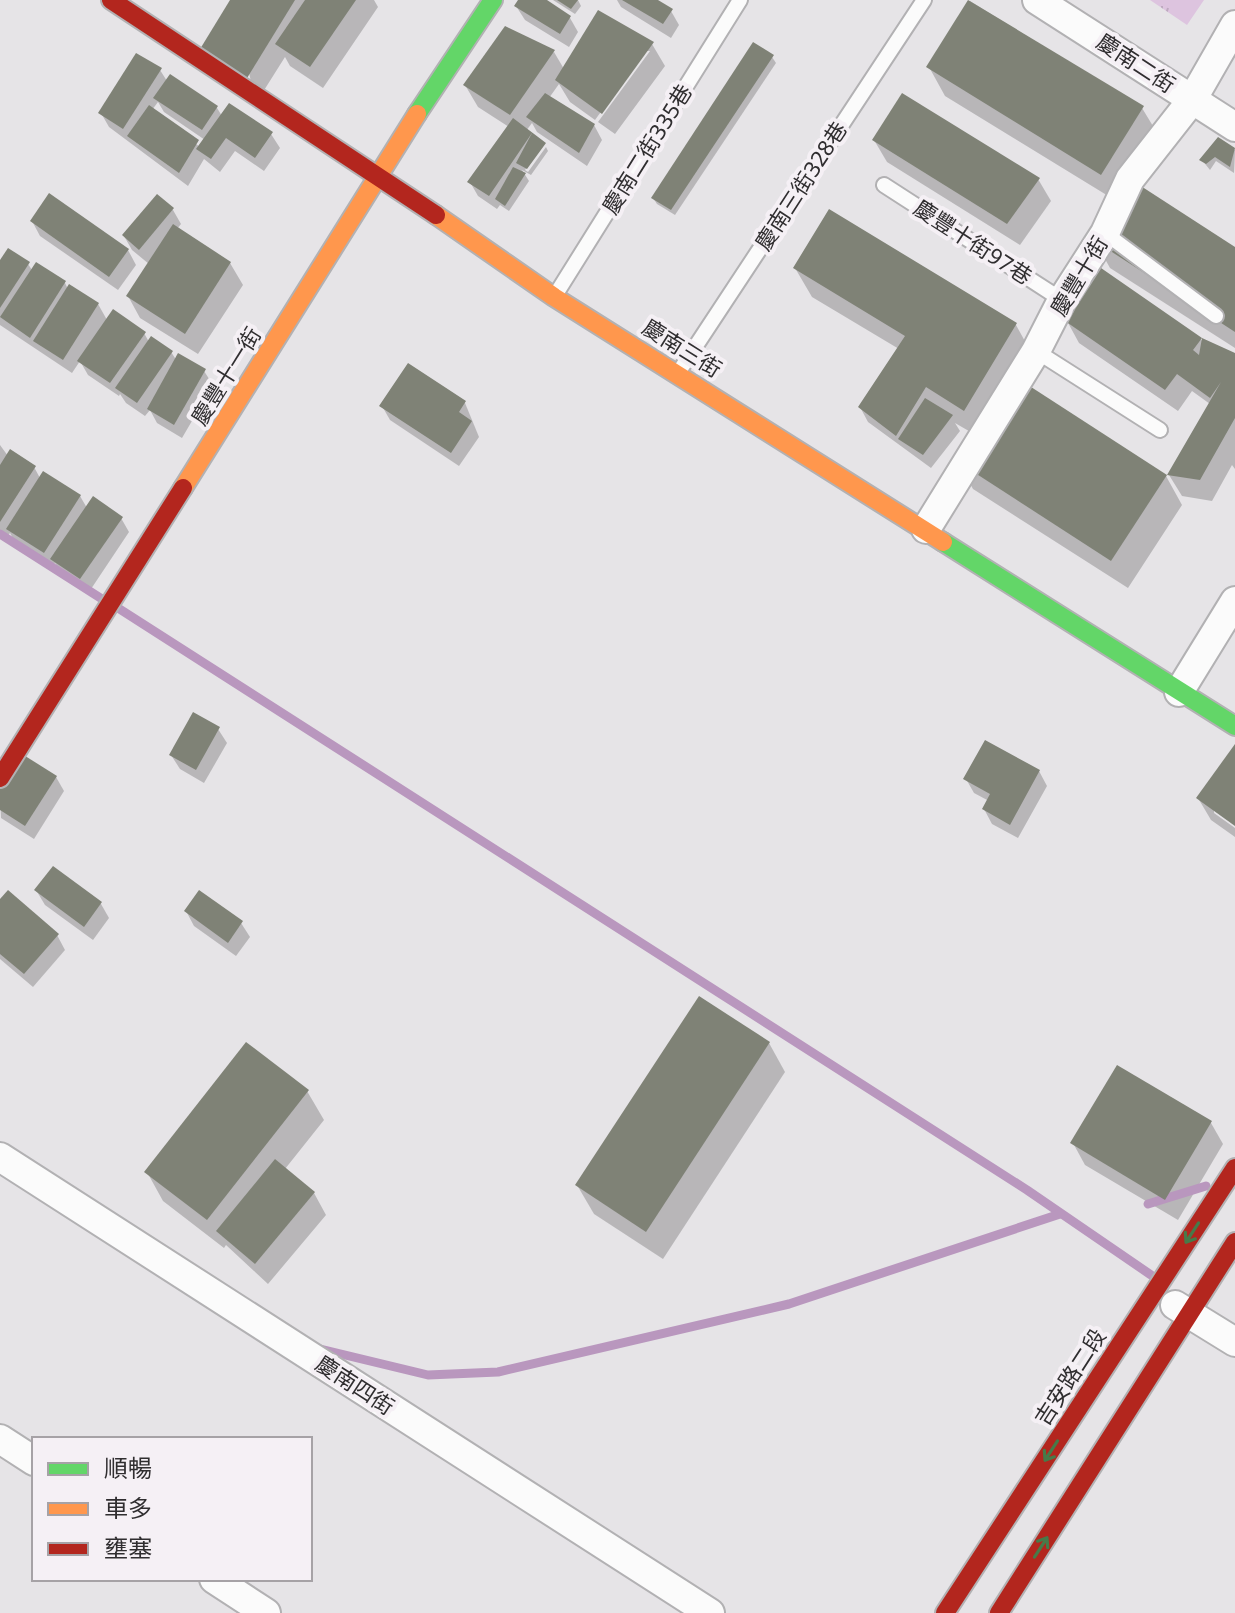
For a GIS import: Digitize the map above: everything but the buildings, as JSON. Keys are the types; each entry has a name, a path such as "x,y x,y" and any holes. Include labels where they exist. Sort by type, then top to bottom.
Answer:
{"street":[{"name":"慶南三街","path":"111,0 378,175 554,297 1235,726"},
{"name":"慶豐十一街","path":"0,778 113,606 378,175 493,0"},
{"name":"慶南二街","path":"1037,0 1235,127"},
{"name":"慶豐十街","path":"926,529 1105,233 1130,179 1192,100 1235,25"},
{"path":"1179,692 1235,601"},
{"name":"慶南四街","path":"0,1157 710,1613"},
{"name":"吉安路二段","path":"945,1613 1235,1168"},
{"path":"999,1613 1235,1242"},
{"path":"1153,1293 1235,1342"},
{"path":"0,1439 32,1460"},
{"path":"217,1581 266,1613"}],"lane":[{"name":"慶南二街335巷","path":"554,297 740,0"},
{"name":"慶南三街328巷","path":"678,373 924,0"},
{"name":"慶豐十街97巷","path":"884,185 1062,300"},
{"path":"1105,233 1216,316"},
{"path":"1036,351 1160,430"}],"green space":[{"path":"1150,0 1204,0 1187,25"}],"waterway":[{"path":"0,534 102,599"},
{"path":"118,608 1027,1190 1151,1275"},
{"path":"1148,1204 1206,1186"},
{"path":"316,1348 428,1375 498,1372 789,1304 1060,1214"}],"traffic: fast":[{"path":"417,114 493,0"},
{"path":"943,542 1235,726"}],"traffic: slow":[{"path":"183,488 417,114"},
{"path":"436,215 554,297 943,542"}],"traffic: jam":[{"path":"111,0 436,215"},
{"path":"0,778 183,488"},
{"path":"945,1613 1235,1168"},
{"path":"999,1613 1235,1242"}]}
